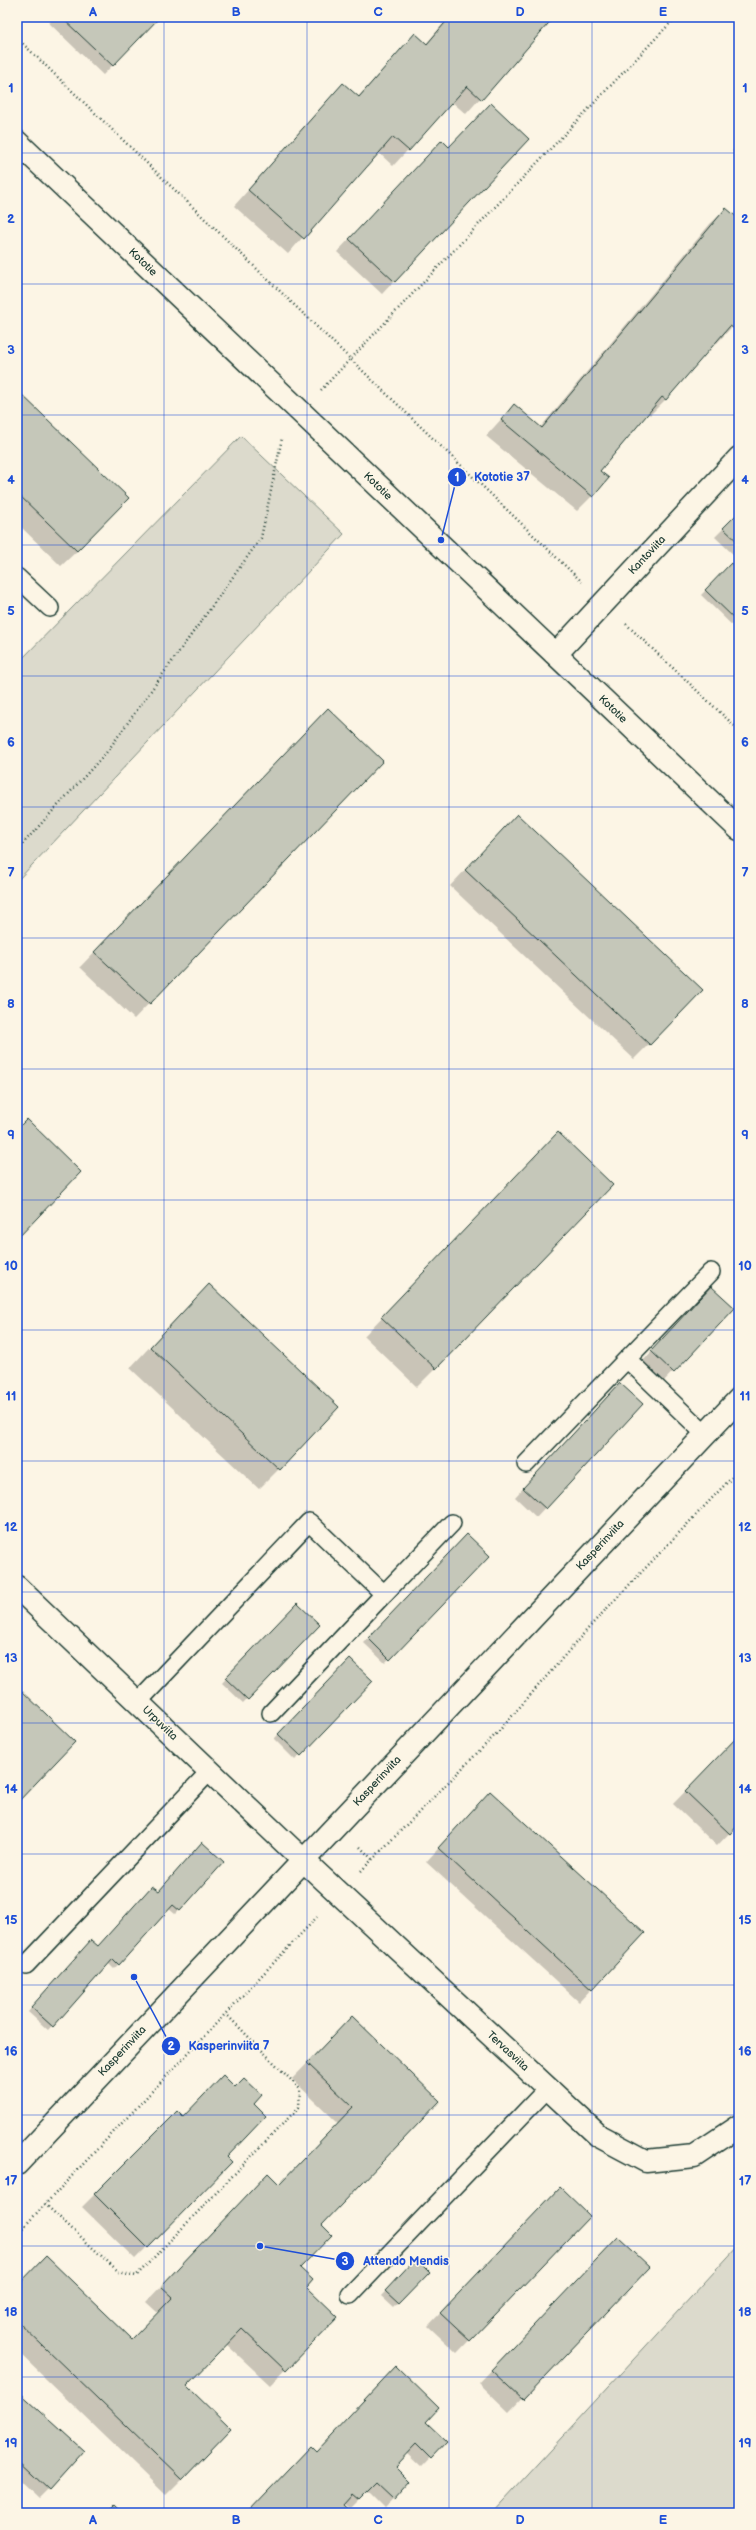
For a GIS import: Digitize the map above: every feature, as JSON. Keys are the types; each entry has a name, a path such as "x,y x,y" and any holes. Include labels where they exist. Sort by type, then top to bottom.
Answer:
{"street":[{"name":"Kototie","path":"17,142 739,829"},
{"name":"Kantoviita","path":"556,654 739,458"},
{"name":"Kasperinviita","path":"17,2164 739,1399"},
{"name":"Urpuviita","path":"17,1587 303,1860"},
{"name":"Tervasviita","path":"303,1860 599,2136 646,2161 694,2156 739,2126"}],"lane":[{"path":"17,577 50,608"},
{"path":"526,1464 711,1272"},
{"path":"627,1359 705,1434"},
{"path":"138,1702 310,1522 384,1594"},
{"path":"271,1713 452,1523"},
{"path":"26,1965 210,1772"},
{"path":"350,2295 548,2088"}],"path":[{"path":"351,358 676,17"},
{"path":"17,38 603,602 739,730"},
{"path":"17,850 106,753 261,538 272,476 282,435"},
{"path":"17,2234 339,1893 499,1731 593,1622 739,1470"},
{"path":"45,2204 118,2272 136,2276 299,2107 300,2089 226,2014"}],"shaded area":[{"path":"241,436 344,534 17,881 17,664"},
{"path":"739,2245 739,2513 492,2513"}],"building":[{"path":"61,17 160,17 113,66"},
{"path":"450,17 554,17 482,100 467,86 409,151 393,137 304,239 248,190 343,83 359,97 415,33 427,44"},
{"path":"491,103 529,139 395,282 349,239 442,140 449,147"},
{"path":"726,208 739,219 739,321 733,328 730,326 666,400 662,397 600,471 609,478 593,497 501,420 514,404 542,428"},
{"path":"17,390 129,498 77,551 17,493"},
{"path":"739,512 739,543 723,528"},
{"path":"731,563 739,572 739,623 705,590"},
{"path":"328,708 383,761 150,1004 94,952"},
{"path":"517,814 703,990 650,1045 465,870"},
{"path":"27,1119 81,1172 17,1239 17,1129"},
{"path":"558,1132 613,1185 436,1369 381,1317"},
{"path":"209,1284 339,1407 280,1470 150,1347"},
{"path":"711,1286 735,1308 674,1373 651,1351"},
{"path":"620,1383 643,1404 546,1509 523,1488"},
{"path":"467,1534 490,1556 390,1660 368,1638"},
{"path":"297,1603 320,1625 248,1700 225,1678"},
{"path":"350,1659 373,1681 301,1756 278,1734"},
{"path":"20,1689 75,1742 17,1803 17,1692"},
{"path":"739,1735 739,1824 730,1834 685,1791"},
{"path":"490,1791 645,1933 592,1990 438,1848"},
{"path":"202,1842 224,1862 180,1911 173,1905 119,1965 113,1959 53,2027 31,2007 91,1940 98,1946 152,1886 159,1891"},
{"path":"352,2016 440,2101 322,2225 332,2235 300,2268 313,2280 307,2287 338,2317 286,2371 242,2329 187,2386 231,2429 182,2480 17,2321 17,2286 46,2256 132,2339 173,2297 161,2286 268,2173 279,2184 353,2107 307,2063"},
{"path":"223,2075 235,2087 244,2078 262,2095 254,2104 266,2116 227,2157 232,2162 148,2248 94,2194 177,2111 183,2117"},
{"path":"560,2187 590,2216 470,2341 440,2313"},
{"path":"618,2237 650,2267 523,2400 491,2370"},
{"path":"416,2258 430,2272 399,2304 385,2291"},
{"path":"396,2366 439,2408 426,2422 447,2442 431,2459 416,2444 395,2466 411,2482 394,2501 376,2484 359,2501 352,2495 343,2505 352,2513 247,2513 311,2446 316,2451"},
{"path":"17,2390 84,2451 49,2490 17,2460"},
{"path":"115,2506 122,2513 108,2513"}],"place":[{"name":"Kototie 37","path":"441,540"},
{"name":"Kasperinviita 7","path":"134,1977"},
{"name":"Attendo Mendis","path":"260,2246"}]}
